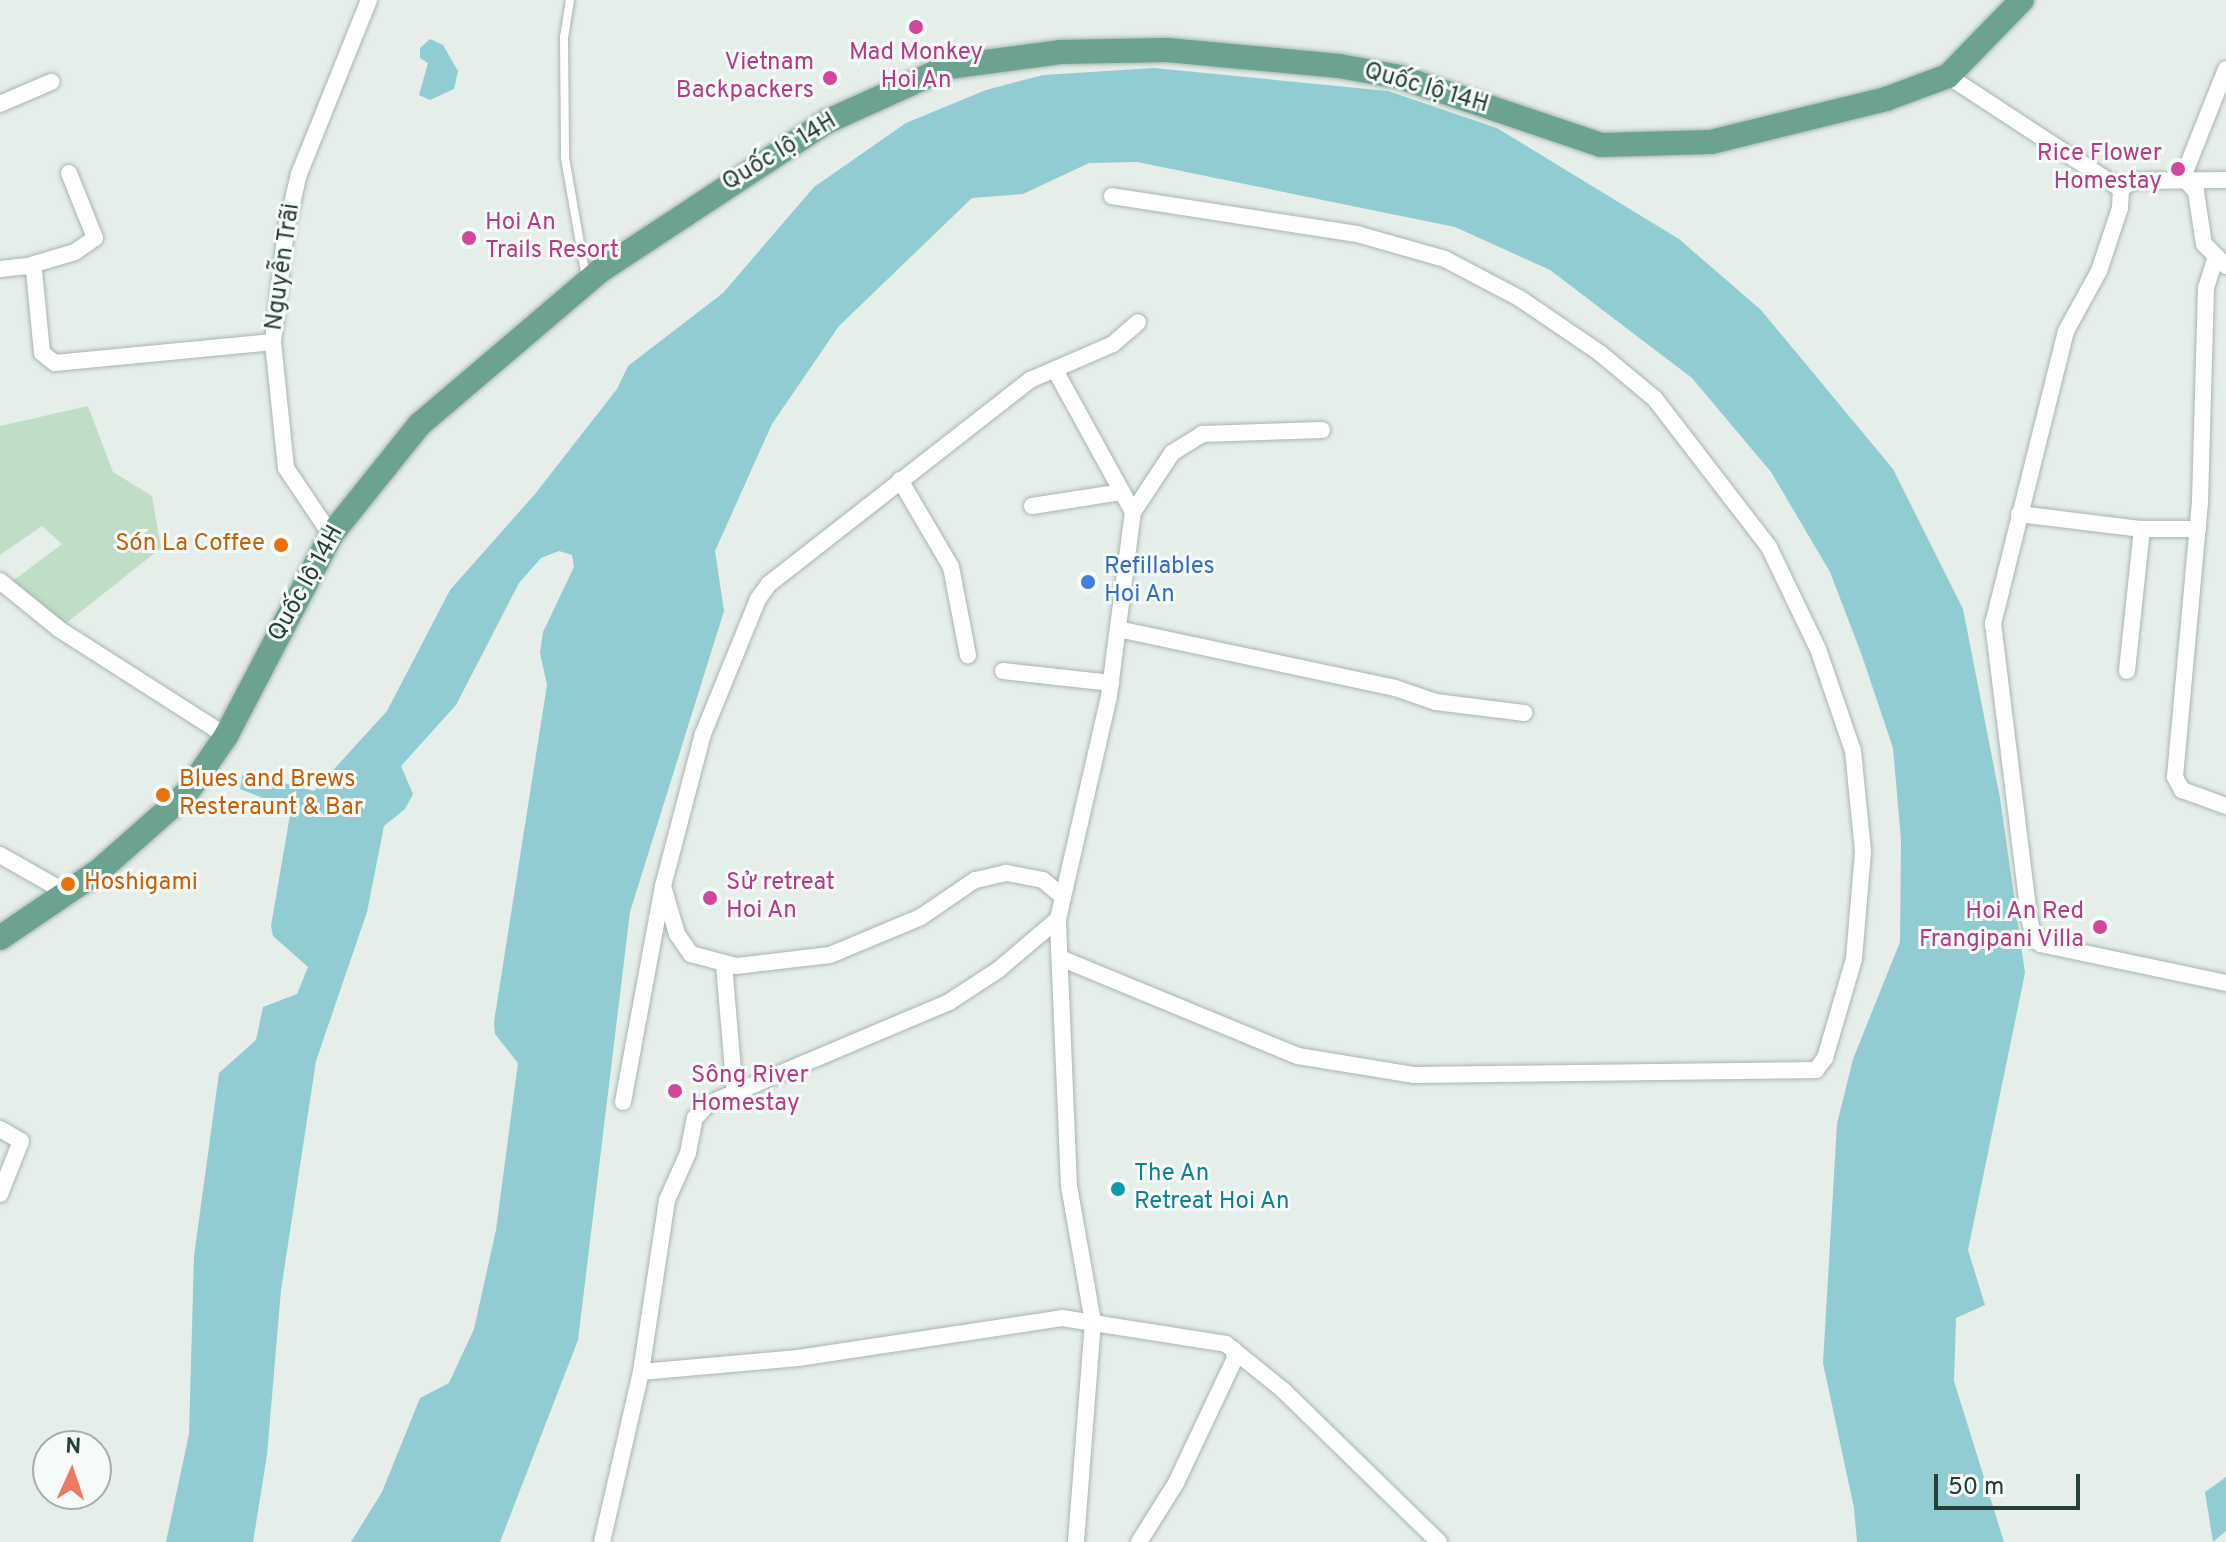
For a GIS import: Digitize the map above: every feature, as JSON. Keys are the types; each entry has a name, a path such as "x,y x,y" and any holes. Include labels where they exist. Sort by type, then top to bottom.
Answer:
{"main road":[{"name":"Quốc lộ 14H","path":"0,938 67,893 186,794 226,736 331,535 420,424 587,282 826,122 948,67 1060,52 1167,50 1339,66 1400,77 1601,145 1711,142 1886,99 1948,76 2022,0"}],"street":[{"name":"Nguyễn Trãi","path":"331,535 286,468 273,342 286,229 299,174 369,0"},
{"path":"2183,177 2226,69"},
{"path":"1948,76 2121,189"},
{"path":"0,104 51,82"},
{"path":"0,269 28,266 75,252 95,238 69,173"},
{"path":"2121,189 2133,181 2183,177 2226,180"},
{"path":"2183,177 2196,192 2204,244 2221,263 2205,301 2198,529 2175,785 2226,806"},
{"path":"2121,189 2120,208 2099,271 2066,331 1996,607 1994,648 2035,940 2226,983"},
{"path":"1060,958 1298,1056 1414,1075 1816,1070 1825,1058 1854,959 1863,851 1853,751 1818,649 1769,547 1655,399 1600,353 1519,298 1445,259 1357,234 1112,196"},
{"path":"28,266 39,295 42,353 55,363 273,342"},
{"path":"623,1102 663,886 703,734 758,599 791,565 1030,380 1113,344 1138,322"},
{"path":"1055,370 1133,512"},
{"path":"1076,1542 1093,1322 1069,1186 1058,919 1090,794 1111,683 1133,512 1172,453 1202,434 1322,430"},
{"path":"900,480 951,567 968,655"},
{"path":"1032,506 1121,492"},
{"path":"2019,514 2142,529 2198,529"},
{"path":"2127,671 2142,529"},
{"path":"0,581 59,629 226,736"},
{"path":"1118,629 1395,688 1436,702 1524,713"},
{"path":"1003,671 1111,683"},
{"path":"0,855 67,893"},
{"path":"663,886 677,934 691,954 724,965 830,955 921,917 975,880 1006,873 1043,880 1062,896"},
{"path":"602,1542 641,1372 667,1200 686,1161 695,1118 708,1104 949,1002 998,970 1058,919"},
{"path":"724,965 735,1093"},
{"path":"0,1129 21,1141 0,1194"},
{"path":"641,1372 798,1358 1062,1318 1233,1349 1439,1542"},
{"path":"1139,1542 1176,1483 1235,1358 1233,1349"}],"lane":[{"path":"570,0 564,36 565,158 587,282"}],"green space":[{"path":"88,406 113,472 152,496 161,548 59,629 6,586 62,544 42,526 0,555 0,426"}],"water":[{"path":"430,39 443,45 458,71 454,89 430,100 419,95 428,63 420,58 420,48"},
{"path":"1154,68 1388,91 1497,128 1679,239 1761,310 1893,469 1963,609 2000,798 2025,973 1968,1250 1985,1305 1956,1318 1954,1381 2004,1542 1857,1542 1854,1508 1823,1363 1837,1124 1853,1059 1900,942 1901,840 1893,748 1861,653 1830,572 1771,472 1692,378 1550,270 1455,227 1137,162 1089,163 1023,194 972,198 839,326 772,424 715,551 724,611 630,912 578,1340 500,1542 351,1542 382,1492 420,1398 449,1383 474,1329 496,1230 518,1063 495,1034 494,1022 547,685 540,653 543,632 574,567 572,555 559,551 541,558 519,583 456,705 401,766 413,794 405,809 384,826 367,912 316,1061 281,1290 267,1455 253,1542 166,1542 189,1434 194,1256 219,1073 256,1040 263,1007 297,994 308,967 273,936 271,926 291,809 240,789 243,772 314,791 387,711 450,590 535,494 617,389 628,366 723,293 814,187 906,123 986,90 1043,75"},
{"path":"2226,1477 2226,1531 2213,1542 2205,1492"}],"place":[{"name":"Mad Monkey Hoi An","path":"916,27"},
{"name":"Vietnam Backpackers","path":"830,78"},
{"name":"Rice Flower Homestay","path":"2178,169"},
{"name":"Hoi An Trails Resort","path":"469,238"},
{"name":"Són La Coffee","path":"281,545"},
{"name":"Refillables Hoi An","path":"1088,582"},
{"name":"Blues and Brews Resteraunt & Bar","path":"163,795"},
{"name":"Hoshigami","path":"68,884"},
{"name":"Sử retreat Hoi An","path":"710,898"},
{"name":"Hoi An Red Frangipani Villa","path":"2100,927"},
{"name":"Sông River Homestay","path":"675,1091"},
{"name":"The An Retreat Hoi An","path":"1118,1189"}]}
